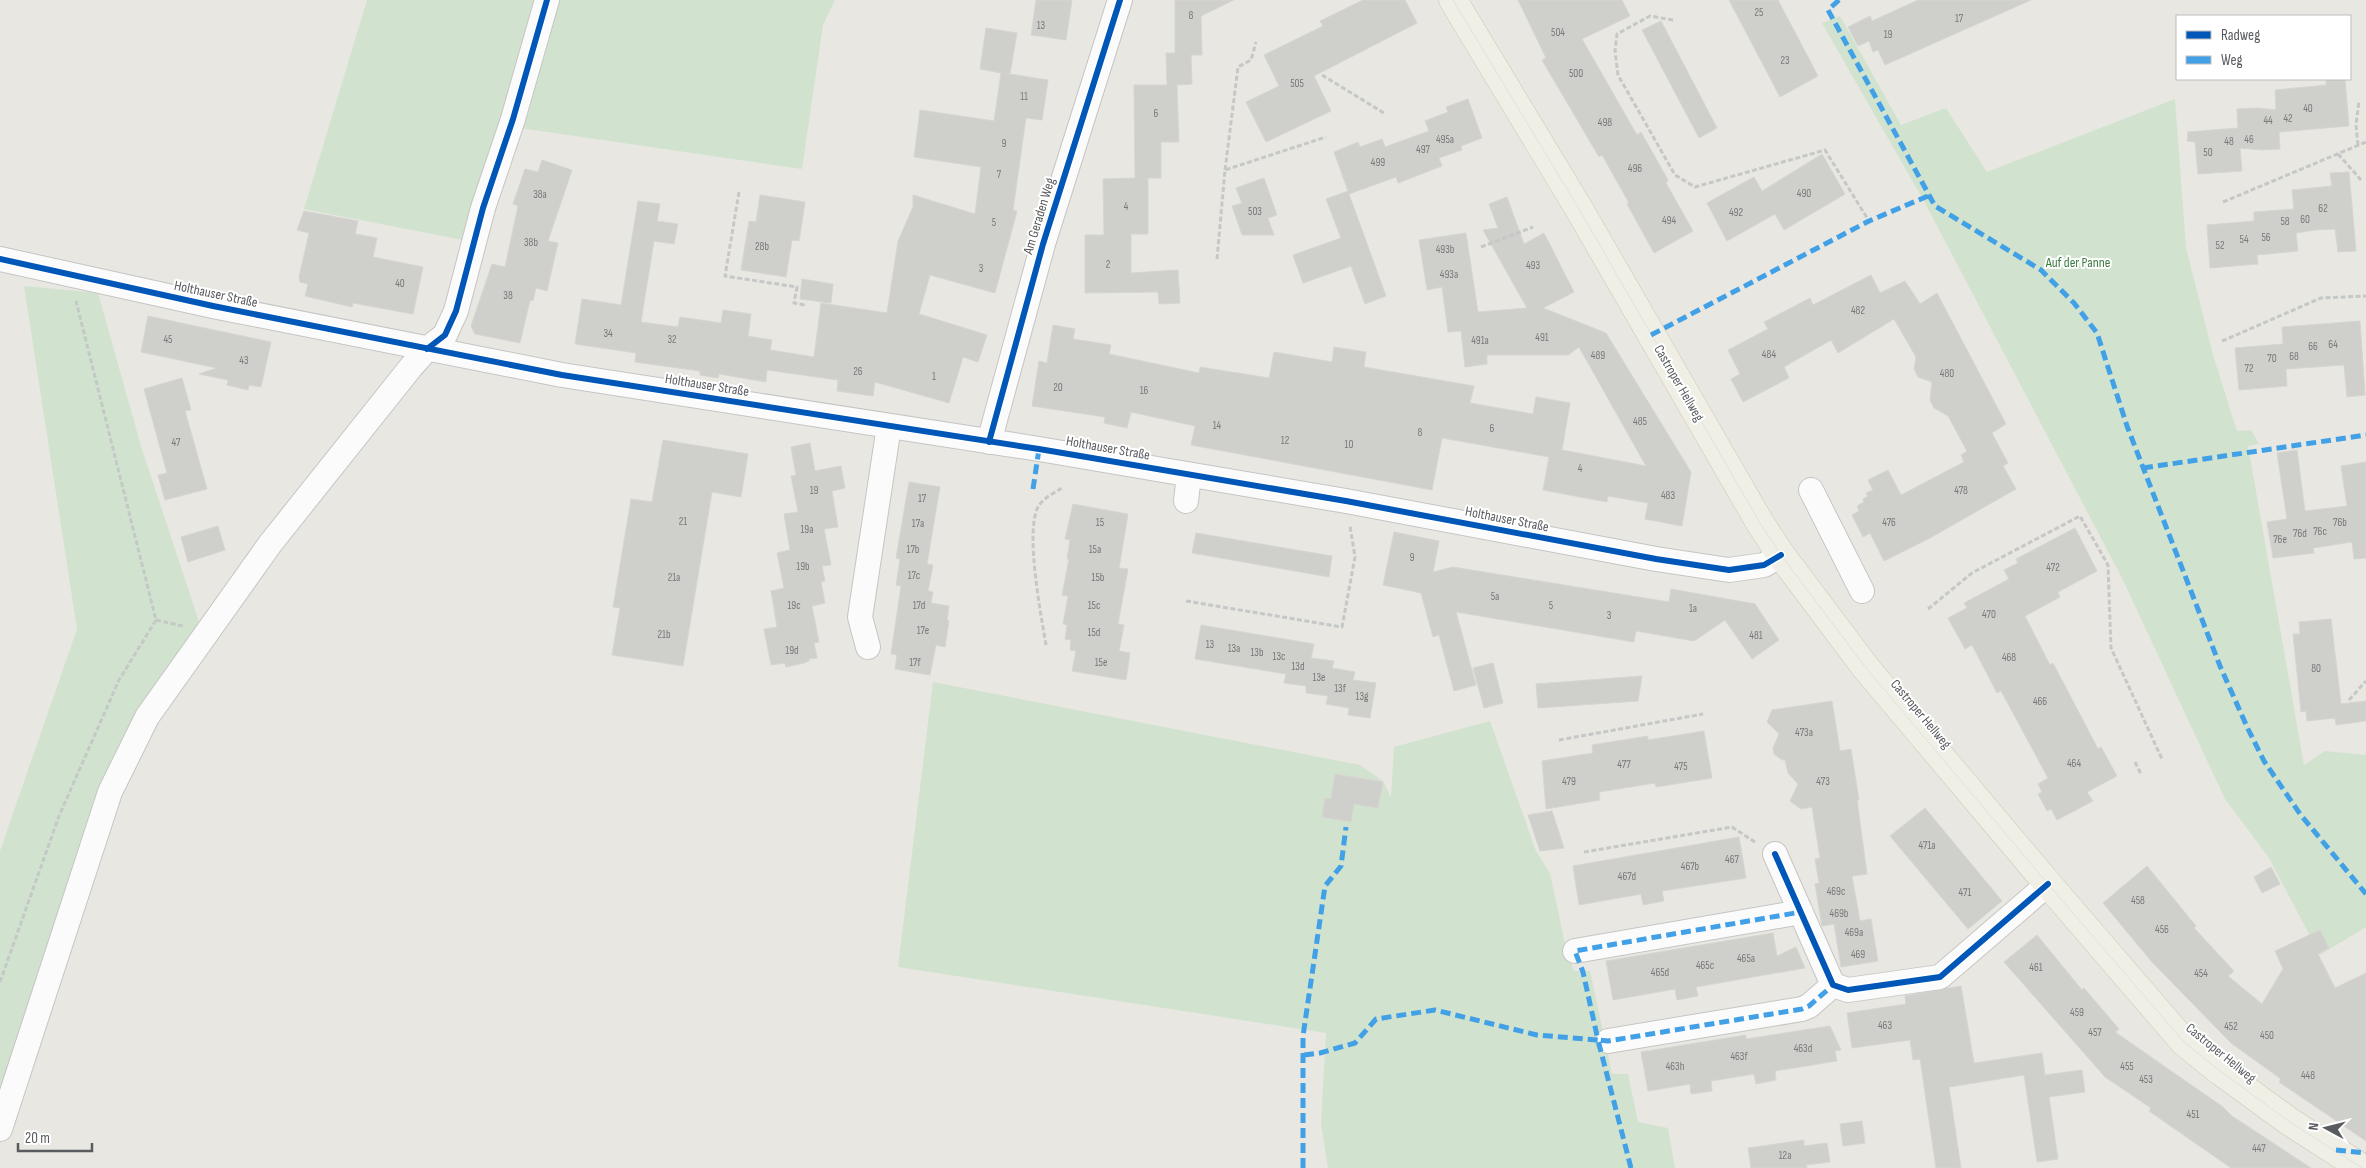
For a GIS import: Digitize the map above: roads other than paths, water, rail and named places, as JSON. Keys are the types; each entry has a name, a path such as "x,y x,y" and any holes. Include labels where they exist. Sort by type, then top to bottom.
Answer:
{"main road":[{"name":"Castroper Hellweg","path":"1453,0 1501,76 1746,500 1781,555 1866,668 2184,1042 2290,1122 2362,1168"}],"street":[{"path":"0,1129 110,792 147,717 270,544 427,350 445,335 456,311 483,208 513,119 547,0"},
{"name":"Am Geraden Weg","path":"990,442 1043,244 1120,0"},
{"name":"Holthauser Straße","path":"0,259 213,306 427,350 581,378 990,442 1346,501 1607,550 1729,570 1764,565 1781,555"},
{"path":"868,647 860,617 888,426"},
{"path":"1186,502 1189,475"},
{"path":"1811,490 1862,591"},
{"path":"1775,854 1833,985 1848,990 1940,977 2048,884"},
{"path":"1575,951 1801,912"},
{"path":"1608,1041 1802,1009 1809,1006 1833,985"}],"tram line":[{"path":"1453,0 1579,209 1760,523 1781,555 1866,668 2184,1042 2290,1122 2362,1168"}],"park label":[{"name":"Auf der Panne","path":"2078,262"}]}
